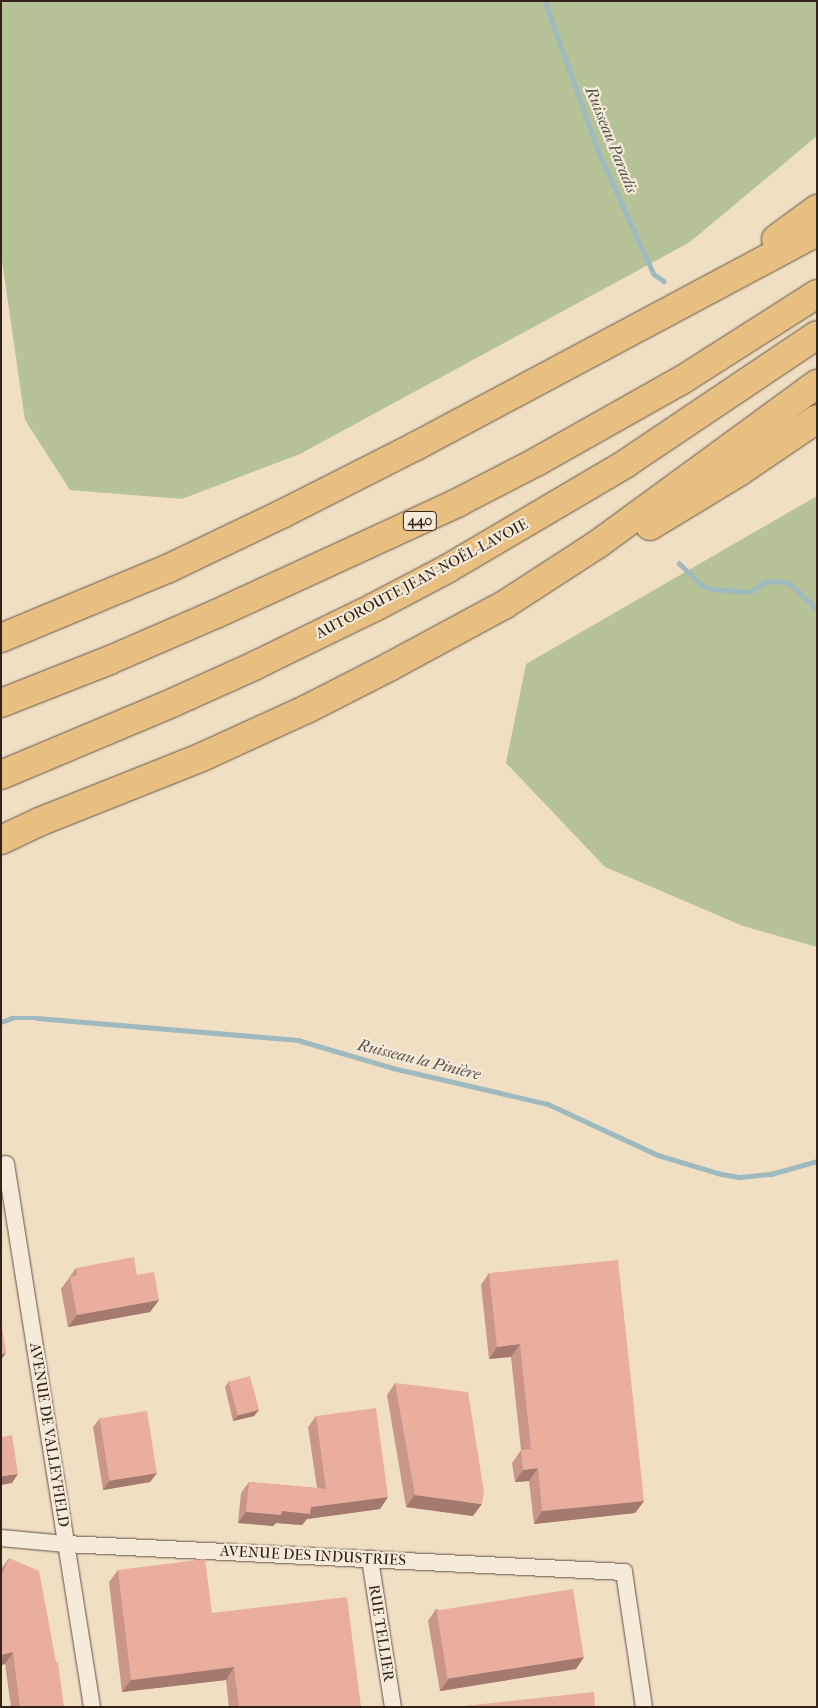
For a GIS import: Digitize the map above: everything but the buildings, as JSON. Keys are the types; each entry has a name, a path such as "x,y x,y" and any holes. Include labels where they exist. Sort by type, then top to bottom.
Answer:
{"highway":[{"path":"714,287 817,209"},
{"path":"1,638 85,605 235,538 416,446 817,232"},
{"name":"440","path":"1,703 208,617 371,544 466,498 563,448 682,380 817,294"},
{"name":"AUTOROUTE JEAN-NOËL-LAVOIE","path":"1,775 172,703 314,638 409,590 604,477 817,335"},
{"path":"1,836 202,757 307,709 504,605 598,544 817,384"},
{"path":"504,605 534,592 693,500 817,419"},
{"path":"1,840 39,822"}],"street":[{"name":"AVENUE DE VALLEYFIELD","path":"6,1164 92,1707"},
{"name":"AVENUE DES INDUSTRIES","path":"1,1538 66,1544 624,1572 644,1707"},
{"name":"RUE TELLIER","path":"370,1560 393,1707"}],"green space":[{"path":"1,1 817,1 817,136 690,242 300,454 182,499 70,490 25,420 1,254"},
{"path":"817,496 817,947 743,926 605,867 506,763 526,664"}],"waterway":[{"name":"Ruisseau Paradis","path":"545,1 599,153 654,274 664,281"},
{"name":"Ruisseau Paradis","path":"679,563 703,586 712,589 750,592 765,582 779,581 789,583 817,609"},
{"name":"Ruisseau la Pinière","path":"1,1022 12,1018 37,1018 298,1040 393,1068 548,1104 658,1155 721,1174 741,1177 771,1174 817,1161"}]}
